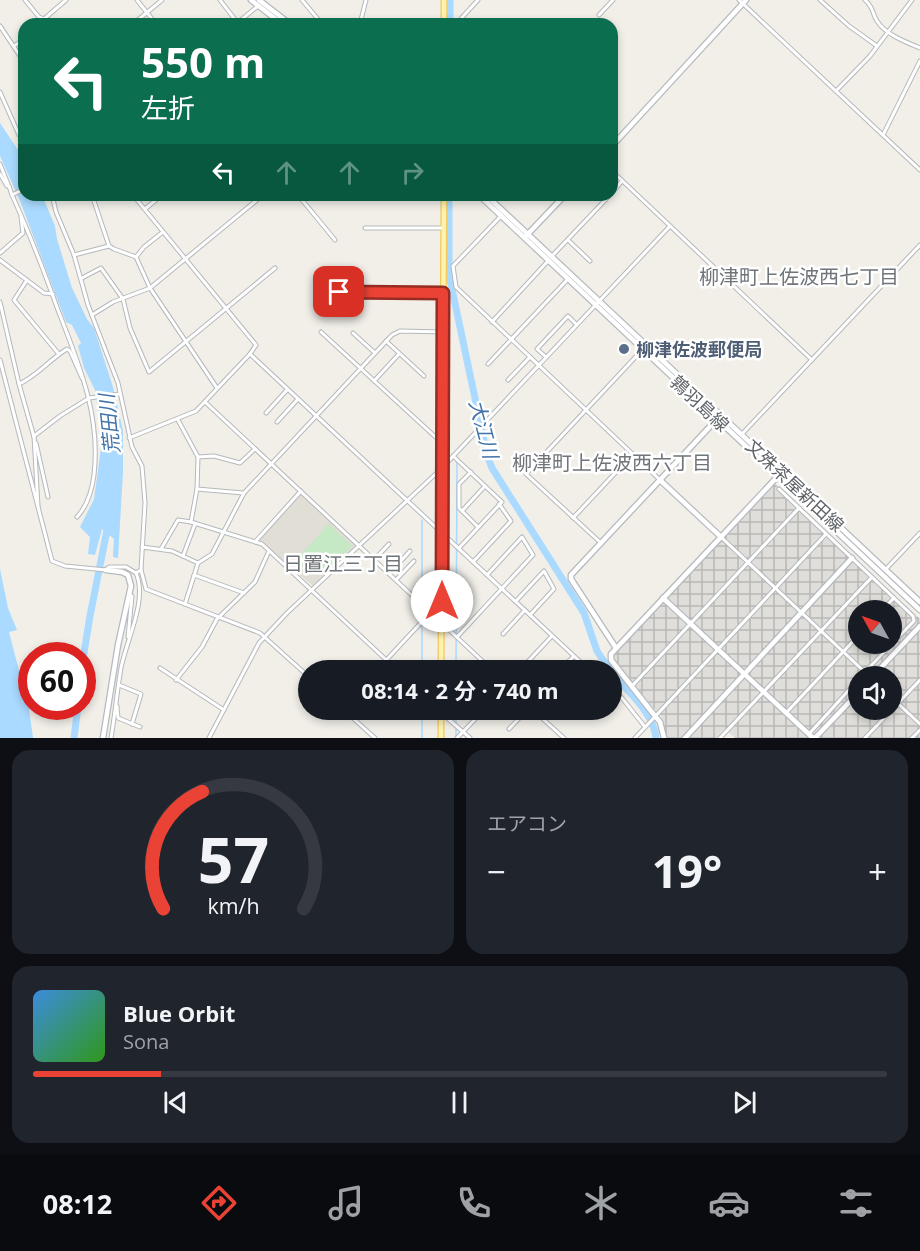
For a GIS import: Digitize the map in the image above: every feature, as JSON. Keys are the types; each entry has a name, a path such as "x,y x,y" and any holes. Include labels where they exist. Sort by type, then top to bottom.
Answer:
{"main road":[{"path":"444,0 444,18"},
{"path":"441,660 443,293 448,270 443,228 444,201"},
{"path":"440,720 441,738"}],"street":[{"path":"25,0 39,18"},
{"path":"45,18 66,0"},
{"path":"137,0 151,18"},
{"path":"141,18 162,0"},
{"path":"220,0 233,18"},
{"path":"251,0 261,2 282,18"},
{"path":"302,0 317,18"},
{"path":"362,18 366,0"},
{"path":"462,18 478,0"},
{"path":"599,15 613,0"},
{"path":"821,0 849,26 877,46"},
{"path":"866,0 873,8 876,19 888,31 919,46"},
{"path":"837,91 877,46 912,0"},
{"path":"618,139 743,1 920,170"},
{"path":"243,18 261,2"},
{"path":"261,2 276,18"},
{"path":"0,26 18,52"},
{"path":"14,46 18,43"},
{"path":"883,135 920,61"},
{"path":"0,92 18,133"},
{"path":"0,164 53,294 91,398 96,455 90,495 77,517"},
{"path":"0,174 9,186"},
{"path":"618,178 812,360"},
{"path":"618,186 622,182"},
{"path":"13,194 18,192"},
{"path":"53,201 118,383 129,438 142,466 145,503 141,570 143,586 264,636 298,667"},
{"path":"94,201 110,246"},
{"path":"129,438 196,411 256,345 138,201"},
{"path":"145,209 155,201"},
{"path":"92,315 123,298 150,288 256,201"},
{"path":"303,201 335,240"},
{"name":"鶉羽島線","path":"485,201 550,258 568,279 597,303 717,419 780,474 920,610"},
{"path":"492,201 526,236 559,201"},
{"path":"492,322 604,201"},
{"path":"0,253 22,233 21,216"},
{"path":"501,216 448,270 456,287 858,666"},
{"path":"209,738 264,636 442,468 670,226"},
{"path":"365,228 443,228"},
{"path":"136,257 144,247 164,232"},
{"path":"568,240 590,261"},
{"path":"742,435 920,245"},
{"path":"74,255 110,246 136,257 150,288 217,388"},
{"name":"文殊茶屋新田線","path":"550,258 920,602"},
{"path":"0,260 44,292 53,294"},
{"path":"81,278 101,268 123,298 130,328 149,372 275,268"},
{"path":"27,279 14,300 57,354"},
{"path":"488,364 568,279"},
{"path":"337,293 443,293"},
{"path":"0,302 48,497"},
{"path":"546,357 537,348 568,316 577,324"},
{"path":"185,604 198,563 210,557 243,493 386,341 399,331 443,332"},
{"path":"321,332 442,443"},
{"path":"353,333 375,353"},
{"path":"386,341 424,376"},
{"path":"19,384 57,354 67,349 84,380"},
{"path":"601,543 526,474 643,349"},
{"path":"374,381 400,353"},
{"path":"250,354 577,660"},
{"path":"508,380 530,357"},
{"path":"0,360 52,561 65,566 122,572 128,575 131,586 118,645 103,738"},
{"path":"266,413 287,390"},
{"path":"34,436 60,416 91,398 119,394"},
{"path":"276,422 298,399"},
{"path":"205,402 481,660"},
{"path":"616,648 571,579 571,575 717,419"},
{"path":"178,420 198,457 193,523 183,555"},
{"path":"34,436 38,508"},
{"path":"198,457 214,456 240,463 255,449"},
{"path":"573,518 633,454"},
{"path":"453,456 502,502 500,504 511,521 473,562"},
{"path":"471,472 459,484 459,508 478,527"},
{"path":"664,738 660,722 611,660 611,654 780,474"},
{"path":"462,511 485,486"},
{"path":"197,489 243,493"},
{"path":"779,489 913,616 914,621 871,666"},
{"path":"255,542 301,491"},
{"path":"459,548 500,504"},
{"path":"632,686 799,508"},
{"path":"161,549 178,519 262,544 386,660"},
{"path":"885,570 920,533"},
{"path":"635,738 826,534"},
{"path":"457,637 532,555 522,537 487,575"},
{"path":"374,560 389,544"},
{"path":"142,547 183,555 198,563"},
{"path":"176,680 202,647 217,619 255,582 270,551"},
{"path":"389,574 411,551"},
{"path":"685,738 852,558"},
{"path":"396,580 414,561"},
{"path":"106,570 109,567 126,567 136,573 139,598 121,666 111,738"},
{"path":"136,573 141,570"},
{"path":"515,602 544,571 554,589 530,615"},
{"path":"194,574 244,593"},
{"path":"720,738 872,577"},
{"path":"128,642 132,606 130,595"},
{"path":"663,598 812,737"},
{"path":"503,634 525,610"},
{"path":"388,660 430,613"},
{"path":"881,666 920,627"},
{"path":"529,660 552,636"},
{"path":"786,713 848,647"},
{"path":"570,660 573,657"},
{"path":"160,668 224,710"},
{"path":"902,700 920,680"},
{"path":"119,685 141,694 132,724"},
{"path":"812,737 848,692"},
{"path":"622,698 646,726"},
{"path":"812,737 848,703"},
{"path":"116,704 117,718 140,727"},
{"path":"902,708 920,724"},
{"path":"355,720 375,738"},
{"path":"450,720 470,738"},
{"path":"457,738 474,720"},
{"path":"509,729 518,720"},
{"path":"544,720 564,738"},
{"path":"866,738 883,720"},
{"path":"912,738 920,730"}],"shaded area":[{"path":"774,483 900,600 848,600 848,654 902,654 902,602 920,619 920,738 735,738 725,729 716,738 667,738 662,718 622,670 622,660 613,659 613,653"},
{"path":"301,493 355,546 313,586 259,540"}],"green space":[{"path":"329,524 352,546 323,574 306,570 296,560"}],"water":[{"path":"0,123 18,150 18,196 0,156"},
{"path":"20,201 45,201 55,226 72,288 94,328 113,387 123,431 118,558 113,557 114,539 102,529 95,555 88,554 90,537 80,527 94,499 102,441 95,390 84,368 78,346 81,343 72,325 66,322"},
{"path":"0,569 8,608 17,630 9,632 18,667 18,720 31,720 33,738 0,738"}],"waterway":[{"name":"大江川","path":"450,0 450,18"},
{"name":"大江川","path":"449,201 449,275 487,455 492,468 584,613 597,651 603,660"},
{"path":"456,660 457,462"},
{"path":"422,520 422,660"},
{"name":"荒田川","path":"86,642 108,525"},
{"name":"大江川","path":"622,683 645,711 656,738"},
{"name":"荒田川","path":"74,738 76,720"},
{"path":"422,720 422,738"},
{"path":"456,720 456,738"}],"place":[{"name":"柳津佐波郵便局","path":"624,349"}],"district":[{"name":"柳津町上佐波西七丁目","path":"799,276"},
{"name":"柳津町上佐波西六丁目","path":"612,462"},
{"name":"日置江三丁目","path":"343,563"}],"route":[{"path":"339,292 443,293 442,601"}]}
